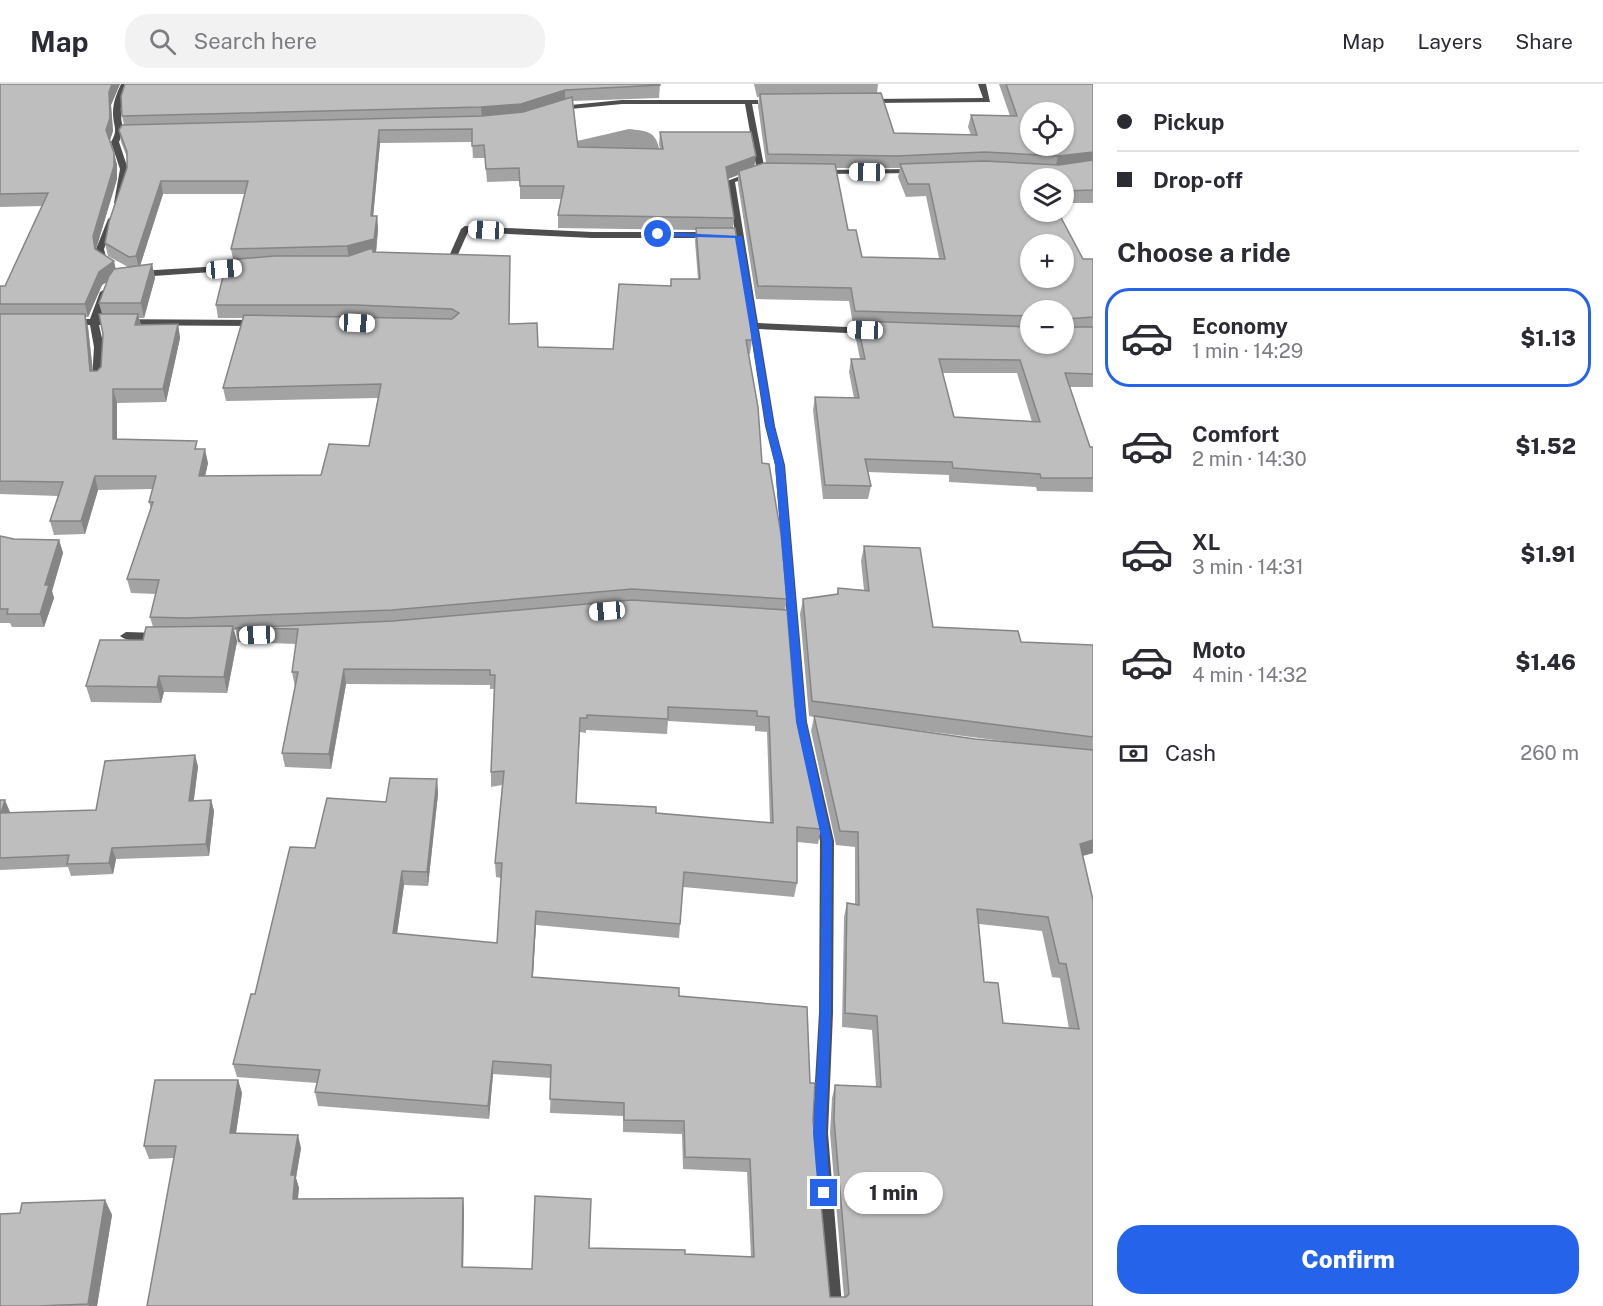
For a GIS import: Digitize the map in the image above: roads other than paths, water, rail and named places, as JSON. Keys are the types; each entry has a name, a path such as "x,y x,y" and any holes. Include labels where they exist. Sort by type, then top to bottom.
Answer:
{"street":[{"path":"118,270 102,258 100,249 117,206 124,169 115,142 120,133 115,114 118,96 125,84"},
{"path":"856,101 987,100 982,84"},
{"path":"554,109 565,106 622,102 760,102"},
{"path":"748,102 766,171 731,182 770,426 780,465 786,619 801,722 827,841 826,1013 820,1133 834,1306"},
{"path":"120,133 130,133"},
{"path":"807,171 924,171"},
{"path":"432,257 453,257 465,229 592,235 739,236"},
{"path":"129,275 245,267"},
{"path":"97,380 99,347 94,322 106,290 113,280"},
{"path":"62,322 274,323"},
{"path":"754,326 883,331"},
{"path":"126,636 168,637"}]}
